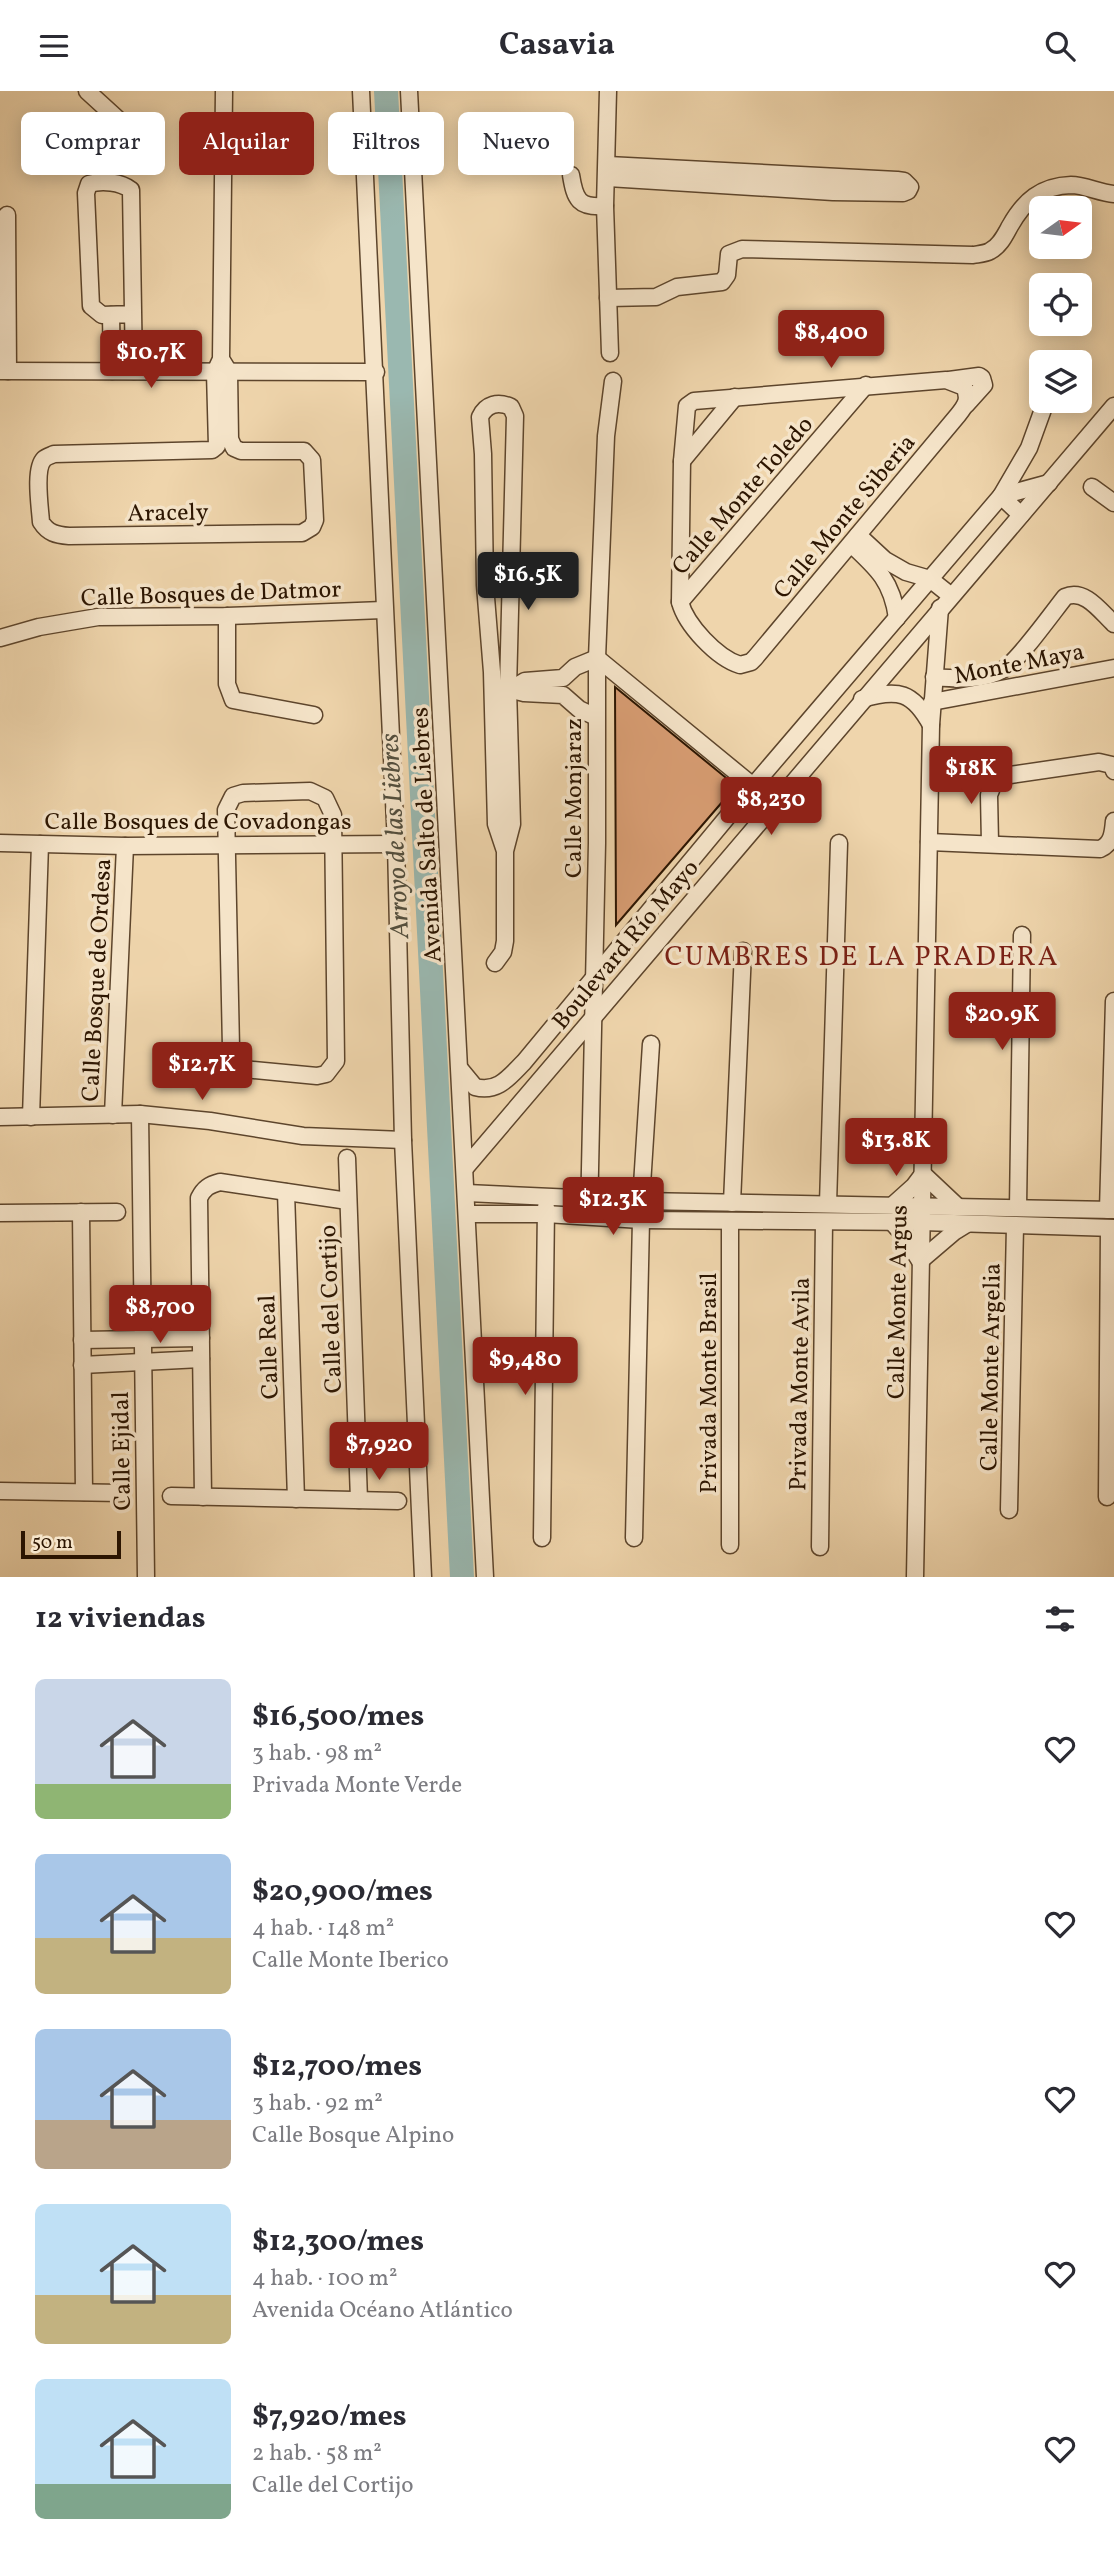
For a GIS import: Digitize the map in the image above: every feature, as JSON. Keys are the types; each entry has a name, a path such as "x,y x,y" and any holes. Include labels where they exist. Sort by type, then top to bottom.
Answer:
{"street":[{"path":"87,91 109,112"},
{"path":"222,368 224,91"},
{"name":"Avenida Salto de Liebres","path":"361,91 376,372 383,610 396,844 403,1140"},
{"name":"Avenida Salto de Liebres","path":"409,91 485,1577"},
{"path":"608,91 608,172 605,206 610,353"},
{"path":"608,172 851,185"},
{"path":"571,175 576,196 583,204 590,207 605,206"},
{"path":"133,314 102,315 91,306 86,193 89,184 98,181 126,186 131,190 134,372"},
{"path":"608,298 656,297 677,287 722,282 727,275 729,254 742,249 974,255 989,252 1002,240 1020,209 1031,197 1044,190 1074,185 1114,194"},
{"path":"7,215 4,371 134,372 222,368 376,372"},
{"path":"111,315 112,371"},
{"name":"Aracely","path":"222,368 230,439 234,448 242,451 304,451 312,460 315,520 309,530 302,533 69,536 49,532 41,521 38,471 42,461 54,454 212,450 217,446 222,368"},
{"name":"Calle Monte Siberia","path":"946,380 964,387 968,399 966,405 755,658 745,664 734,663 693,629 680,602 682,461 686,411 690,403 866,385 946,380"},
{"name":"Calle Monjaraz","path":"589,1216 597,658 606,436 613,381"},
{"name":"Calle Monte Toledo","path":"680,602 866,385"},
{"path":"682,461 735,397"},
{"path":"495,963 503,952 505,941 505,851 512,824 508,689 515,416 511,407 499,403 488,406 480,417 496,824 505,851"},
{"name":"Boulevard Río Mayo","path":"466,1167 1114,405"},
{"name":"Boulevard Río Mayo","path":"461,1070 475,1087 494,1088 524,1062 753,786 1001,496 1029,448 1042,413"},
{"path":"1001,496 1049,483"},
{"path":"1092,487 1114,503"},
{"path":"1001,496 1021,515"},
{"path":"854,540 895,567 930,579 945,601"},
{"path":"854,540 886,580 897,618"},
{"path":"991,683 1007,668 1065,597 1077,594 1085,597 1114,624"},
{"name":"Calle Monte Argus","path":"915,1577 931,725 933,677 945,601"},
{"name":"Calle Bosques de Datmor","path":"0,639 39,627 98,617 383,610"},
{"path":"228,615 227,684 233,700 314,715"},
{"path":"596,717 579,709 563,695 560,687 563,678 575,667 597,658 753,786"},
{"name":"Monte Maya","path":"932,702 991,683 1114,668"},
{"path":"492,672 508,689 524,693 563,695"},
{"name":"Monte Maya","path":"933,677 991,683"},
{"path":"493,705 508,689 526,681 563,678"},
{"path":"862,699 891,693 906,695 916,702 931,725"},
{"path":"830,697 847,718"},
{"path":"990,843 989,795 995,780 1010,775 1099,762 1107,762 1112,765 1114,771"},
{"path":"310,790 325,798 331,806 333,844 336,1061 326,1075 317,1076 243,1069 237,1064 231,1048 226,810 233,796 243,793 310,790"},
{"path":"929,842 1100,849 1107,846 1111,840 1114,821"},
{"name":"Calle Bosques de Covadongas","path":"0,843 125,846 396,844"},
{"path":"828,1204 839,843"},
{"path":"31,1117 40,844"},
{"name":"Calle Bosque de Ordesa","path":"113,1115 125,846"},
{"path":"1018,1208 1022,935"},
{"path":"732,1203 743,951"},
{"path":"467,1193 641,1201 1111,1210 1114,1001"},
{"path":"641,1201 651,1044"},
{"path":"0,1117 140,1114 210,1121 303,1136 403,1140 424,1577"},
{"name":"Calle Ejidal","path":"140,1114 146,1577"},
{"name":"Calle del Cortijo","path":"347,1158 359,1500"},
{"path":"894,1204 923,1174 957,1206"},
{"name":"Calle del Cortijo","path":"202,1497 199,1198 208,1185 220,1182 348,1201"},
{"name":"Calle Real","path":"286,1192 296,1499"},
{"path":"542,1538 546,1197"},
{"path":"81,1212 84,1492"},
{"path":"0,1213 117,1212"},
{"path":"468,1214 546,1214 641,1220 922,1222 1111,1228 1107,1497"},
{"path":"634,1538 641,1220"},
{"name":"Privada Monte Brasil","path":"730,1221 730,1545"},
{"name":"Privada Monte Avila","path":"820,1547 824,1222"},
{"path":"892,1222 920,1261 967,1224"},
{"name":"Calle Monte Argelia","path":"1009,1510 1015,1226"},
{"path":"82,1340 201,1338"},
{"path":"82,1365 201,1359"},
{"path":"0,1491 122,1493"},
{"path":"171,1496 398,1501"}],"building":[{"path":"615,687 736,786 616,925"}],"waterway":[{"name":"Arroyo de las Liebres","path":"386,91 462,1577"}],"district":[{"name":"CUMBRES DE LA PRADERA","path":"862,955"}]}
